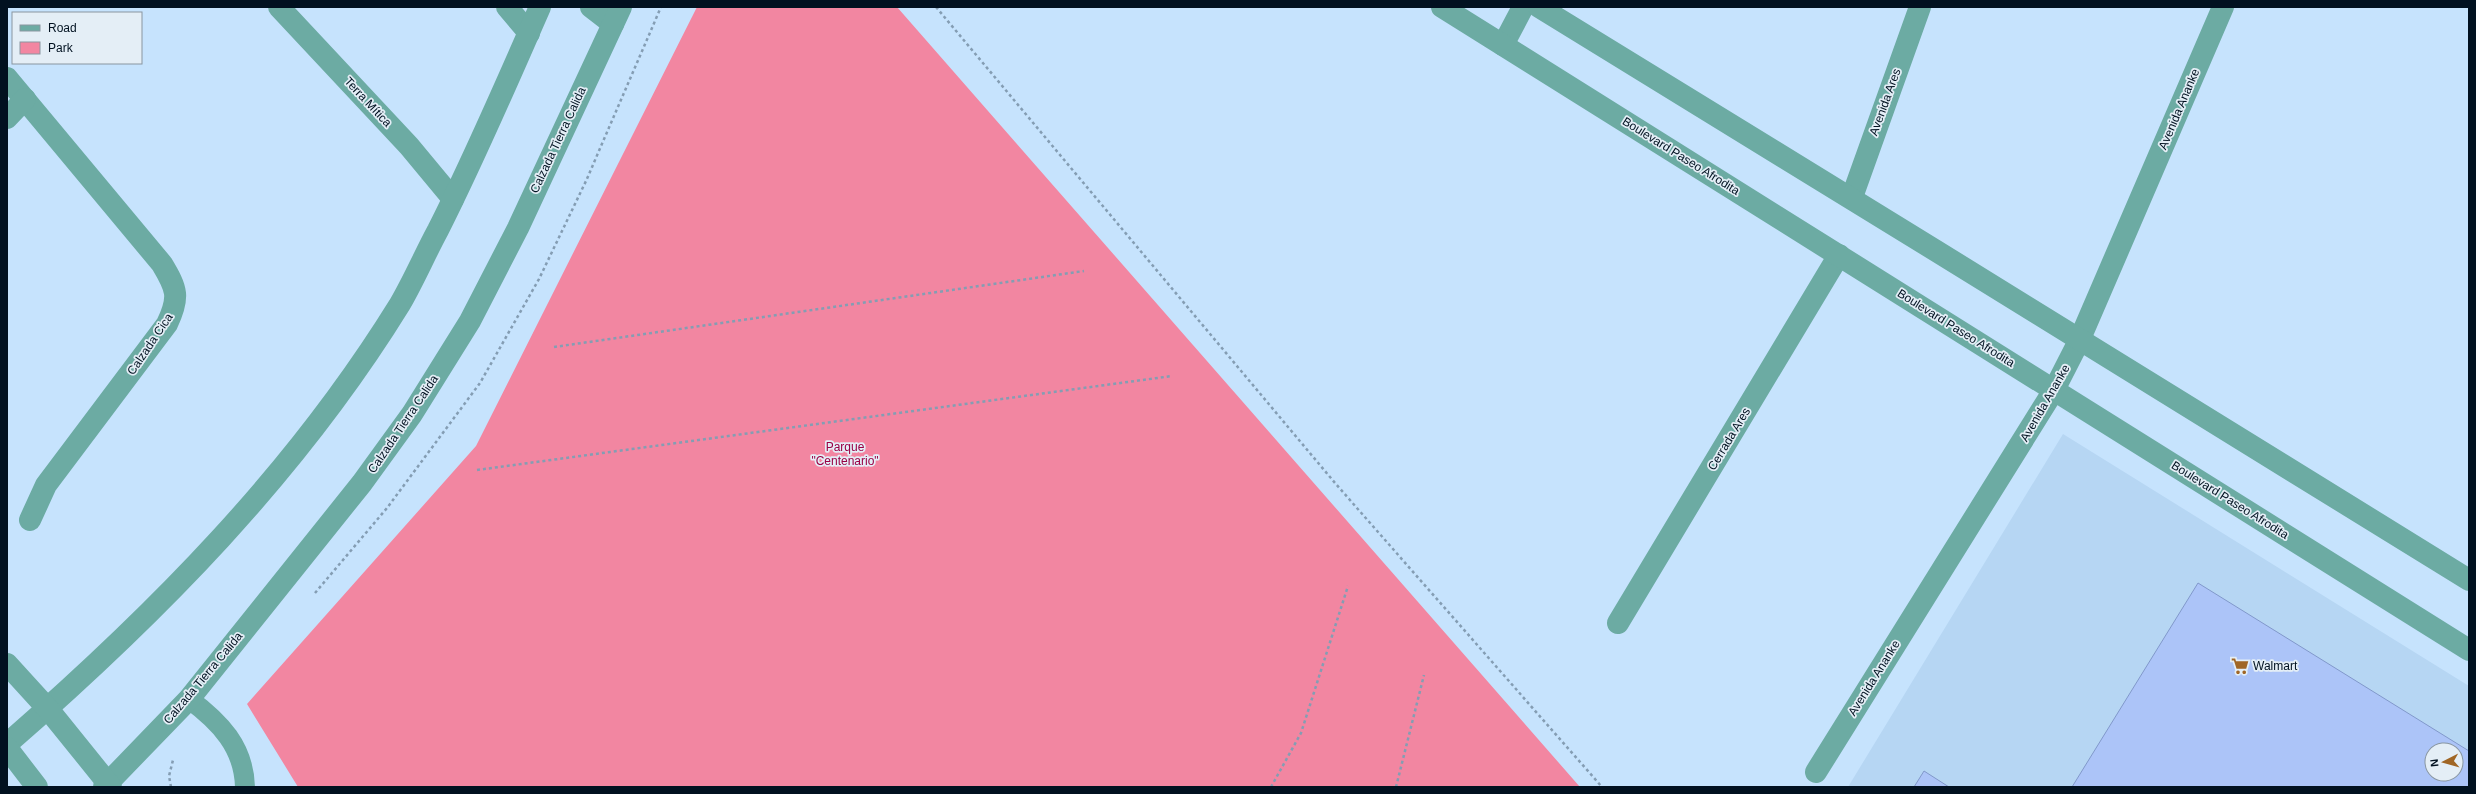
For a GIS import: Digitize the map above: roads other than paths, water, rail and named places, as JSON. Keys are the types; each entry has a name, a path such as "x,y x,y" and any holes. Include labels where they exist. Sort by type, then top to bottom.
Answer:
{"street":[{"name":"Terra Mítica","path":"279,7 409,146 453,199"},
{"path":"507,7 529,33"},
{"path":"7,744 48,709 128,634 219,542 307,438 401,302 453,199 540,7"},
{"path":"592,7 617,15"},
{"name":"Boulevard Paseo Afrodita","path":"1442,7 2469,650"},
{"path":"1503,46 1523,7"},
{"path":"1538,7 1852,197 2079,341 2469,580"},
{"name":"Avenida Ares","path":"1852,197 1920,7"},
{"name":"Avenida Ananke","path":"1816,772 2054,390 2079,341 2223,7"},
{"name":"Calzada Tierra Calida","path":"108,786 189,698 362,483 412,414 480,301 518,228 617,15"},
{"name":"Calzada Cica","path":"7,78 162,264 172,280 177,296 167,324 46,485 30,520"},
{"path":"7,118 25,99"},
{"name":"Cerrada Ares","path":"1618,623 1839,255"},
{"path":"7,664 48,709 108,786"},
{"path":"7,748 37,787"}],"lane":[{"path":"189,698 208,713 228,733 238,750 245,774 245,787"}],"place":[{"name":"Walmart","path":"2240,666"}],"park label":[{"name":"Parque \"Centenario\"","path":"845,454"}]}
